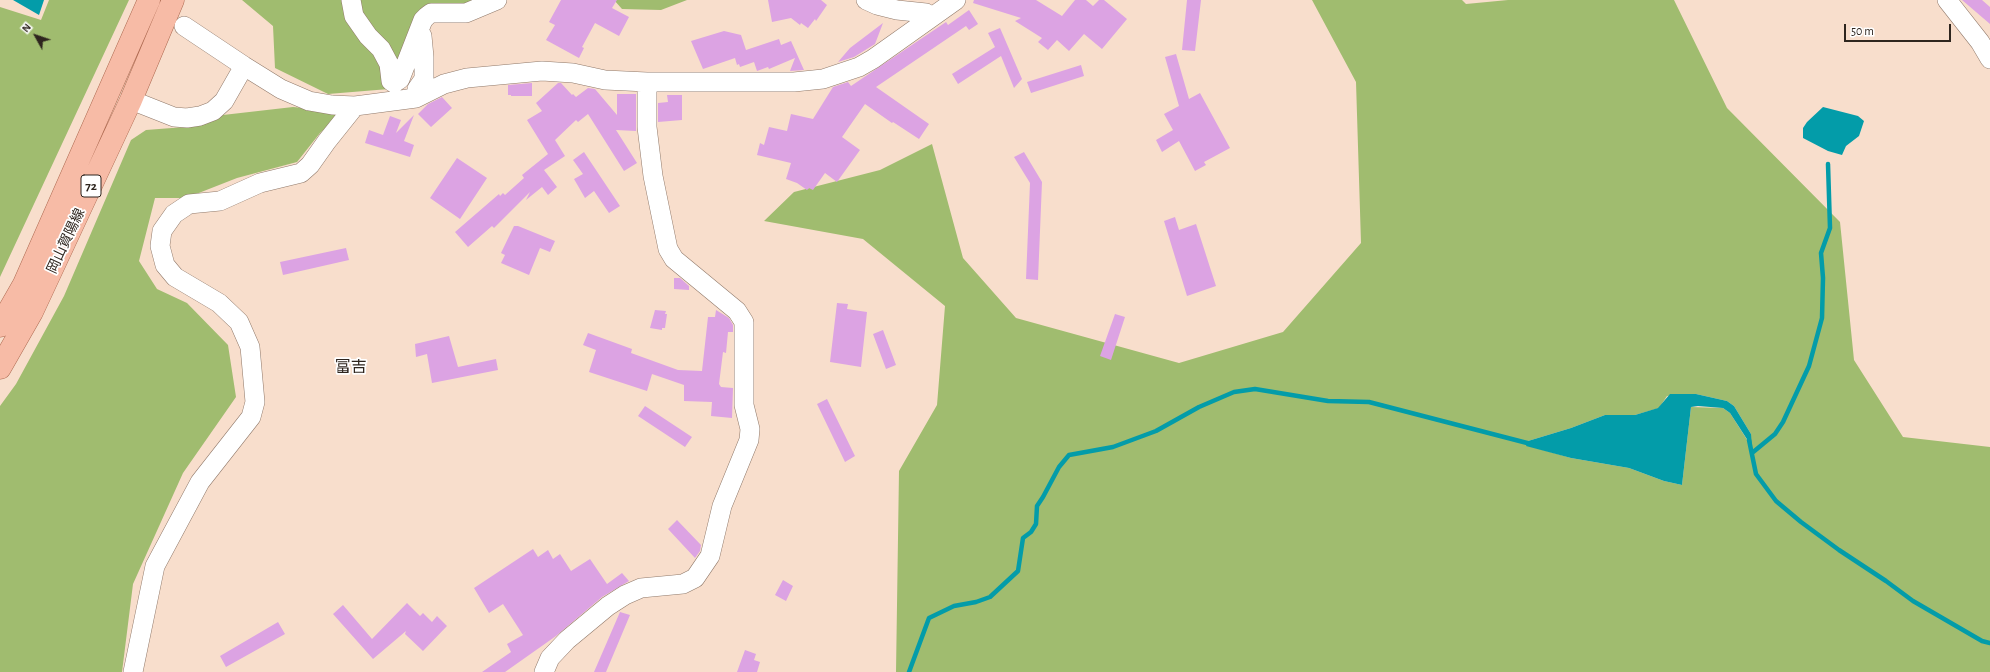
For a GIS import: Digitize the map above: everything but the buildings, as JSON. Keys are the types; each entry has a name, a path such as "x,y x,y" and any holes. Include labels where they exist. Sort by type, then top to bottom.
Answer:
{"main road":[{"name":"岡山賀陽線","path":"0,326 24,284 149,0"},
{"name":"岡山賀陽線","path":"0,368 32,312 131,100 173,0"}],"street":[{"path":"351,0 354,16 368,36 381,48 389,64 391,81 398,82 423,20 431,14 466,13 497,0"},
{"path":"866,0 877,5 897,10 926,13 932,17"},
{"path":"184,26 281,89 309,101 332,105 355,106 416,98 444,84 467,78 542,71 574,73 605,80 647,82 794,82 823,79 859,68 956,0"},
{"path":"1947,0 1980,42 1990,59"},
{"path":"416,98 417,89 424,79 422,36 419,31"},
{"path":"131,100 174,117 187,118 200,116 212,111 224,101 244,66"},
{"path":"544,672 550,658 567,640 608,606 640,588 683,584 695,578 703,569 714,545 722,506 749,440 750,428 744,405 744,322 737,311 674,259 668,249 653,176 647,127 647,82"},
{"path":"133,672 155,566 200,482 251,417 255,402 250,347 239,322 219,303 175,277 165,265 160,246 162,231 174,214 188,204 220,201 260,183 301,173 310,165 355,106"}],"green space":[{"path":"49,0 129,0 0,277 0,7 41,20"},
{"path":"242,0 491,0 434,16 401,88 328,94 275,68 273,26"},
{"path":"614,0 687,0 661,10 622,9"},
{"path":"1312,0 1462,0 1466,4 1508,0 1674,0 1727,108 1840,222 1854,360 1903,437 1990,447 1990,672 896,672 899,471 937,405 945,306 863,239 764,221 794,192 880,170 932,144 963,258 1016,318 1179,363 1283,332 1361,243 1356,82","holes":["1696,394 1727,401 1734,406 1751,434 1751,446 1730,413 1723,408 1691,407 1682,485 1664,481 1629,468 1571,458 1526,445 1528,441 1571,428 1605,415 1635,415 1659,408 1667,396"]},
{"path":"293,107 344,112 320,133 297,162 237,178 186,198 155,198 139,261 157,289 187,303 228,345 236,397 183,473 133,584 122,672 0,672 0,406 16,384 64,296 131,140 146,130 198,126 223,115"}],"water":[{"path":"13,0 44,0 39,15"},
{"path":"1823,107 1858,116 1864,121 1859,136 1846,146 1842,155 1828,151 1803,138 1803,128 1807,122"},
{"path":"1670,394 1696,394 1727,401 1734,406 1751,434 1752,447 1730,413 1723,408 1698,406 1691,407 1682,485 1664,481 1629,468 1571,458 1526,446 1528,441 1571,428 1605,415 1635,415 1658,408"}],"waterway":[{"path":"1752,453 1775,434 1783,422 1809,366 1822,318 1823,278 1821,253 1830,228 1828,164"},
{"path":"909,672 929,618 954,606 976,602 990,597 1018,571 1023,538 1031,532 1036,524 1037,506 1059,467 1069,455 1113,447 1156,431 1199,407 1234,392 1255,389 1328,401 1369,402 1531,444"},
{"path":"1749,440 1756,474 1776,501 1801,522 1839,550 1913,601 1982,641 1990,643"}],"district":[{"name":"富吉","path":"351,367"}]}
